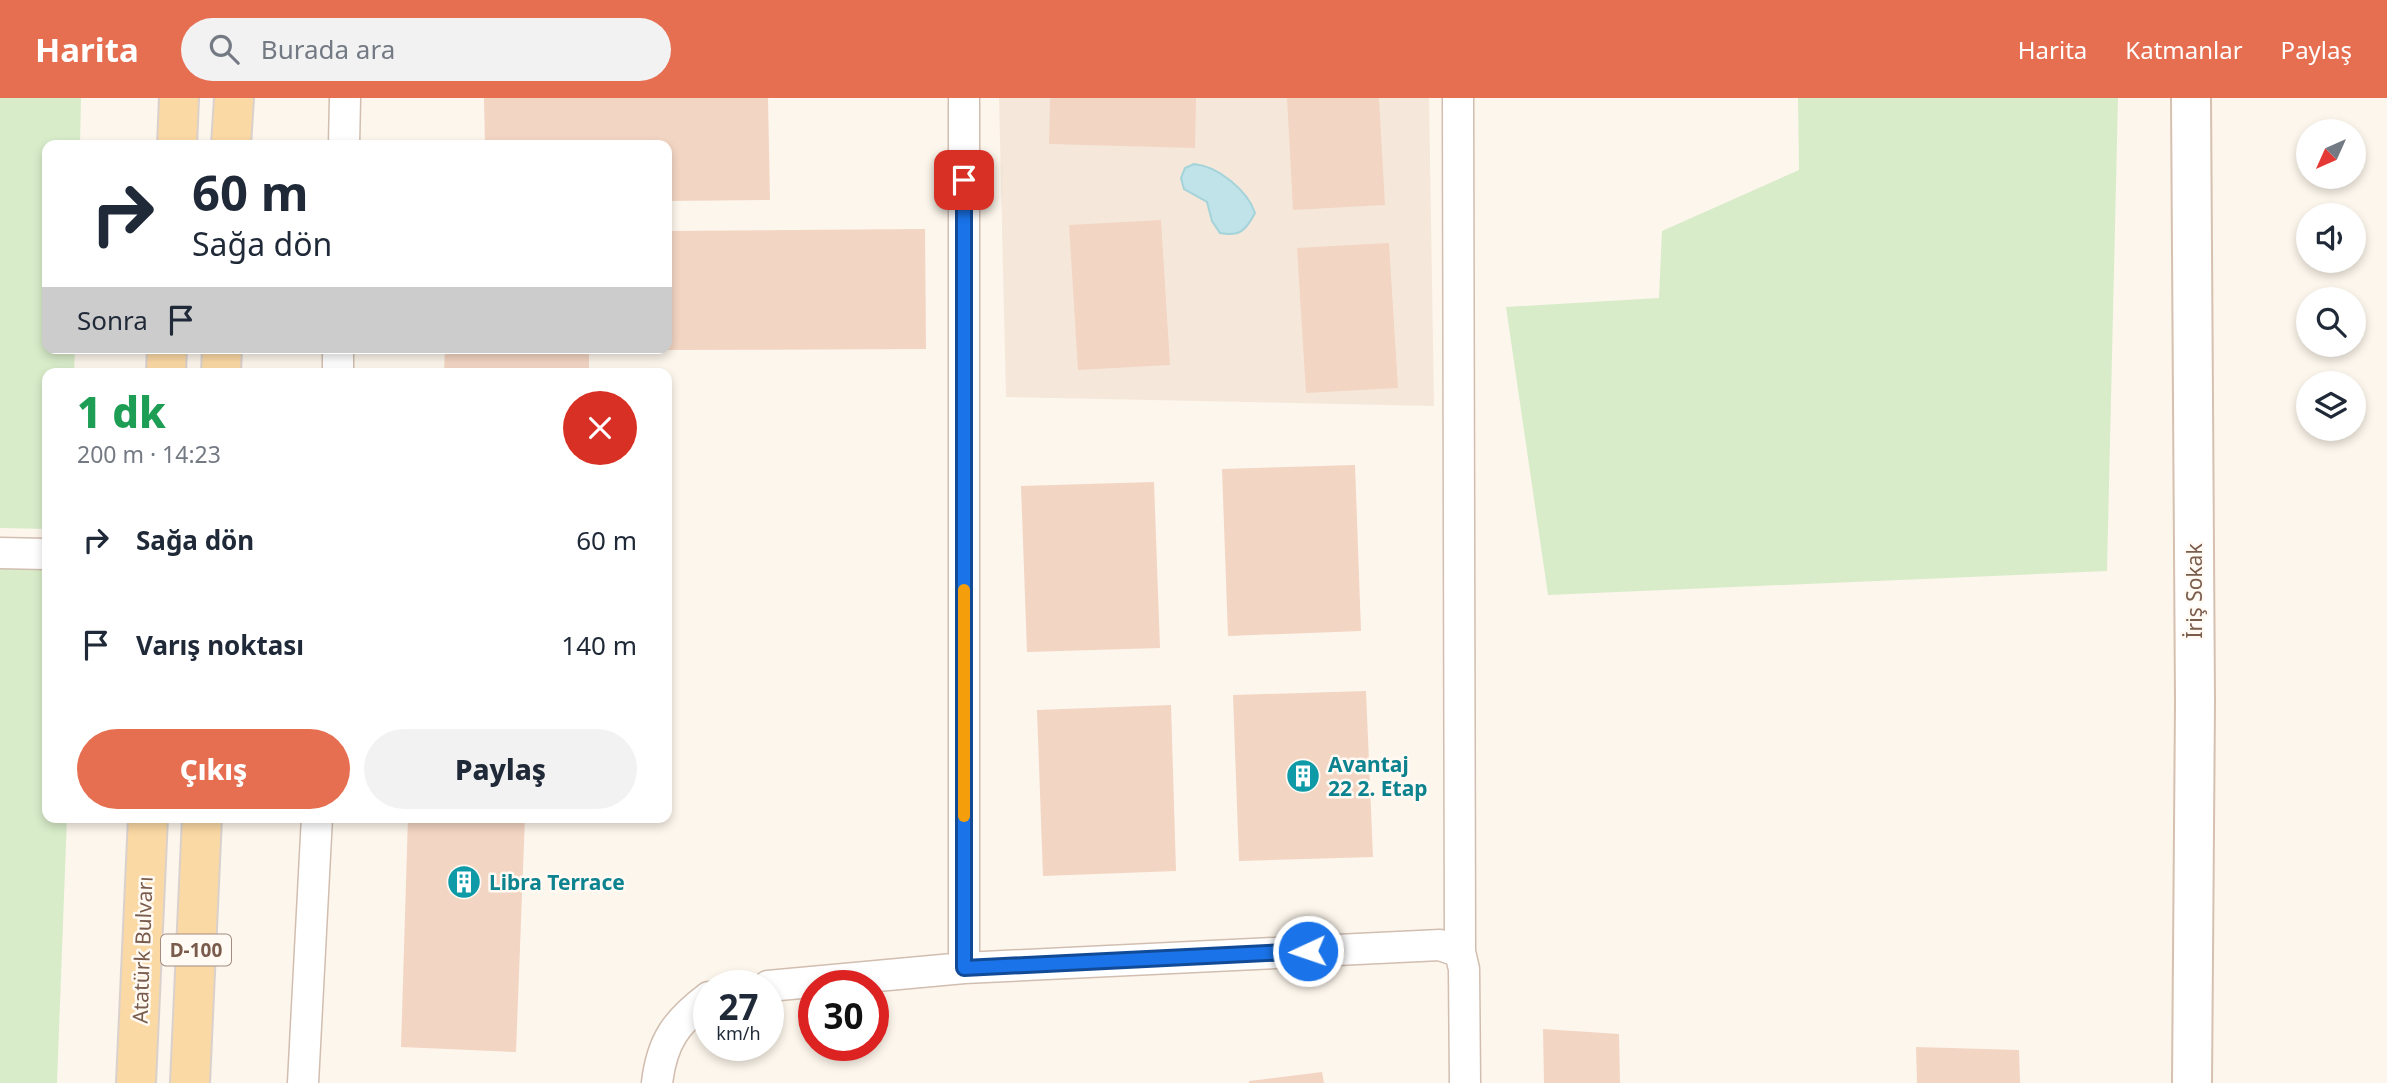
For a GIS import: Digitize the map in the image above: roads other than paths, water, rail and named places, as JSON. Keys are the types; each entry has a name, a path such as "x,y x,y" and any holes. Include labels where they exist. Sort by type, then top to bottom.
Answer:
{"main road":[{"path":"177,140 179,98"},
{"path":"231,140 234,98"},
{"name":"İriş Sokak","path":"2191,98 2195,702 2193,1083"},
{"name":"Atatürk Bulvarı","path":"136,1083 148,823"},
{"name":"D-100","path":"190,1083 202,823"}],"street":[{"path":"344,140 345,98"},
{"path":"964,98 964,968"},
{"path":"1458,98 1460,952 1464,969 1465,1083"},
{"path":"0,553 42,554"},
{"path":"303,1083 317,823"},
{"path":"784,985 964,968 1440,945 1460,952"},
{"path":"657,1083 660,1057 680,1018 693,1009"}],"water":[{"path":"1194,164 1213,169 1231,181 1246,196 1255,213 1242,231 1233,234 1220,233 1212,221 1207,202 1184,189 1181,178 1185,168"}],"place":[{"name":"Avantaj 22 2. Etap","path":"1303,776"},
{"name":"Libra Terrace","path":"464,882"}]}
